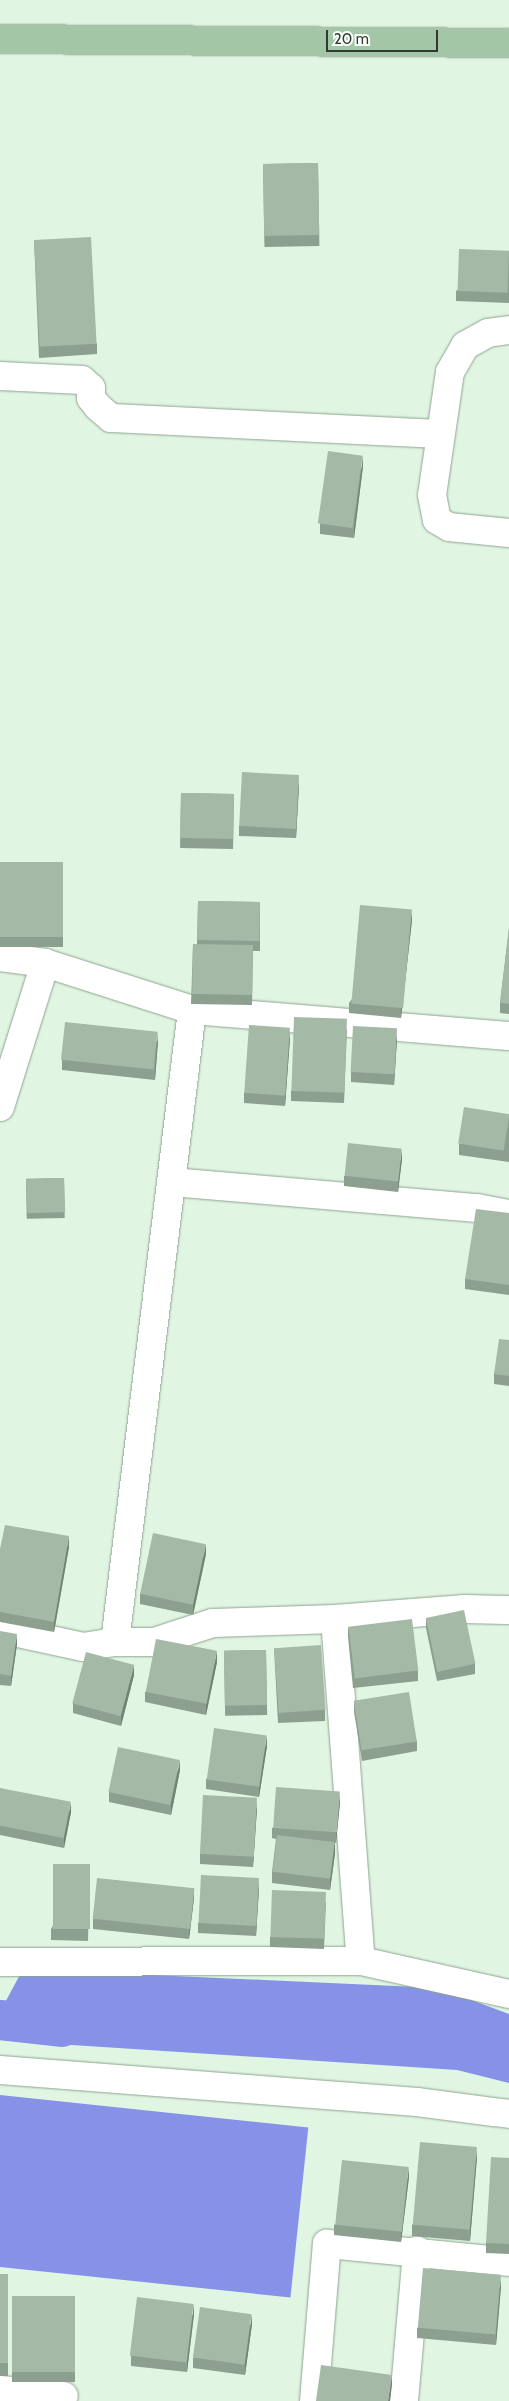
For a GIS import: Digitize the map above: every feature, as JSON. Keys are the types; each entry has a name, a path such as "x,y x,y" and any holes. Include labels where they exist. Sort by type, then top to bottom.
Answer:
{"main road":[{"path":"0,39 509,43"}],"street":[{"path":"509,330 488,333 465,346 450,372 432,495 437,520 449,527 509,533"},
{"path":"0,376 82,380 91,388 91,398 111,418 441,434"},
{"path":"0,957 45,963 192,1010 509,1036"},
{"path":"0,1107 45,963"},
{"path":"115,1642 192,1010"},
{"path":"172,1182 477,1208 509,1214"},
{"path":"0,1629 83,1647 115,1642 154,1642 212,1623 334,1619 465,1609 509,1610"},
{"path":"334,1619 361,1961"},
{"path":"0,1962 361,1961 509,1994"},
{"path":"0,2070 417,2102 509,2114"},
{"path":"314,2401 327,2244 417,2250 509,2262"},
{"path":"404,2401 417,2250"},
{"path":"0,2390 64,2396"}],"water":[{"path":"23,1969 439,1988 509,2014 509,2083 457,2070 26,2042 0,2012"},
{"path":"0,2095 308,2127 290,2297 0,2267"}],"building":[{"path":"318,163 319,235 264,236 263,164"},
{"path":"91,237 97,344 40,347 34,240"},
{"path":"459,249 509,251 508,293 458,291"},
{"path":"328,451 363,456 352,528 318,523"},
{"path":"242,772 299,775 296,829 239,826"},
{"path":"181,793 234,794 233,839 180,838"},
{"path":"0,862 63,862 63,937 0,937"},
{"path":"198,901 260,902 259,941 197,940"},
{"path":"360,905 412,910 403,1008 351,1004"},
{"path":"509,928 509,1004 500,1003"},
{"path":"193,944 253,945 252,995 192,994"},
{"path":"294,1017 347,1019 344,1093 291,1091"},
{"path":"65,1022 157,1032 154,1070 61,1060"},
{"path":"249,1025 290,1028 285,1096 244,1093"},
{"path":"353,1026 397,1028 395,1074 351,1072"},
{"path":"464,1107 509,1114 504,1151 458,1144"},
{"path":"348,1143 402,1149 398,1181 345,1176"},
{"path":"64,1178 65,1212 27,1213 26,1179"},
{"path":"476,1209 509,1213 509,1285 465,1279"},
{"path":"499,1339 509,1340 509,1376 494,1374"},
{"path":"5,1525 69,1536 54,1622 0,1612 0,1549"},
{"path":"153,1533 206,1544 193,1605 140,1594"},
{"path":"464,1610 475,1664 437,1672 426,1618"},
{"path":"412,1619 418,1671 355,1678 348,1627"},
{"path":"0,1631 17,1634 11,1676 0,1674"},
{"path":"156,1639 217,1651 207,1704 146,1692"},
{"path":"321,1645 326,1710 279,1713 274,1648"},
{"path":"266,1650 267,1705 225,1706 224,1651"},
{"path":"86,1652 134,1665 121,1716 72,1703"},
{"path":"409,1692 417,1741 362,1750 354,1701"},
{"path":"214,1728 266,1735 259,1787 207,1779"},
{"path":"118,1747 180,1760 170,1805 108,1792"},
{"path":"276,1787 340,1791 337,1832 273,1828"},
{"path":"0,1788 71,1802 64,1838 0,1826"},
{"path":"203,1795 257,1798 254,1857 200,1854"},
{"path":"277,1835 335,1842 330,1879 272,1872"},
{"path":"53,1864 90,1864 90,1929 53,1929"},
{"path":"201,1875 259,1878 256,1926 198,1923"},
{"path":"97,1878 194,1888 190,1929 93,1919"},
{"path":"272,1890 326,1892 324,1939 270,1937"},
{"path":"420,2142 477,2147 470,2230 413,2225"},
{"path":"491,2157 509,2158 509,2244 486,2243"},
{"path":"342,2160 409,2167 402,2232 335,2225"},
{"path":"423,2268 501,2275 495,2335 418,2328"},
{"path":"0,2274 8,2274 8,2363 0,2363"},
{"path":"12,2296 75,2296 75,2372 12,2372"},
{"path":"137,2297 194,2304 186,2363 130,2356"},
{"path":"200,2307 251,2314 244,2365 193,2358"},
{"path":"321,2365 392,2375 388,2401 316,2401"}],"waterway":[{"path":"0,2020 62,2027"}]}
